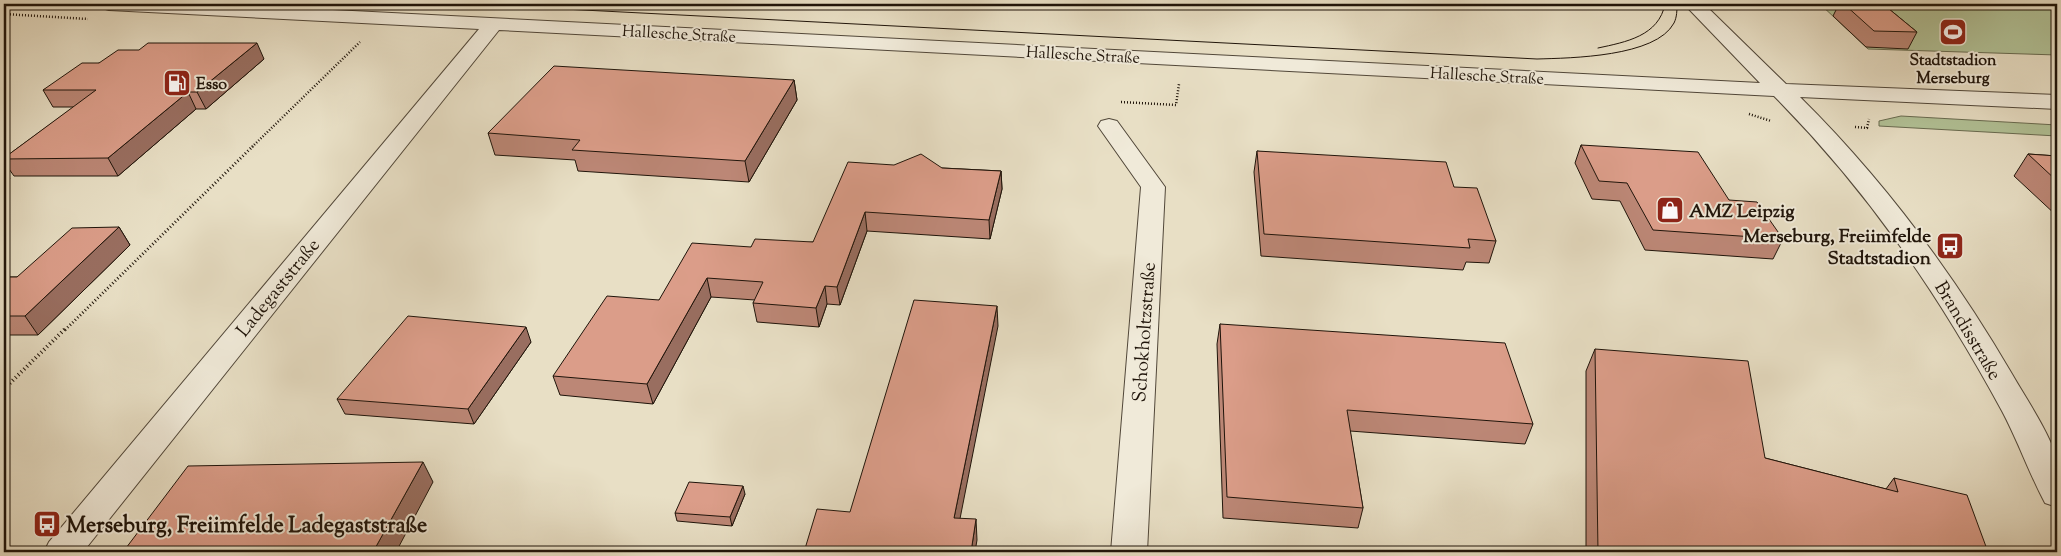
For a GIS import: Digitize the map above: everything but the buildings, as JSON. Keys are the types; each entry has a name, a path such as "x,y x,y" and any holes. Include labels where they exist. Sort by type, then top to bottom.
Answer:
{"street":[{"name":"Hallesche Straße","path":"109,4 1780,90 2057,102"},
{"name":"Brandisstraße","path":"1693,4 1801,110 1869,186 1913,243 1970,327 2019,413 2057,494"},
{"name":"Ladegaststraße","path":"62,552 494,24"},
{"name":"Schokholtzstraße","path":"1109,126 1153,187 1129,552"}],"path":[{"path":"4,14 41,16"},
{"path":"4,388 364,38"},
{"path":"1109,126 1116,102 1176,105 1179,82"}],"green space":[{"name":"Stadtstadion Merseburg","path":"1820,4 2057,4 2057,55 1868,49"},
{"path":"1901,116 2057,125 2057,136 1879,126 1879,121"}],"tram line":[{"path":"466,4 1537,59 1591,56 1632,49 1650,43 1664,34 1674,23 1677,4"},
{"path":"1598,48 1640,36 1656,24 1662,15 1665,4"}],"place":[{"name":"Stadtstadion Merseburg","path":"1953,32"},
{"name":"Esso","path":"177,83"},
{"name":"AMZ Leipzig","path":"1670,210"},
{"name":"Merseburg, Freiimfelde Stadtstadion","path":"1950,246"},
{"name":"Merseburg, Freiimfelde Ladegaststraße","path":"47,524"}]}
